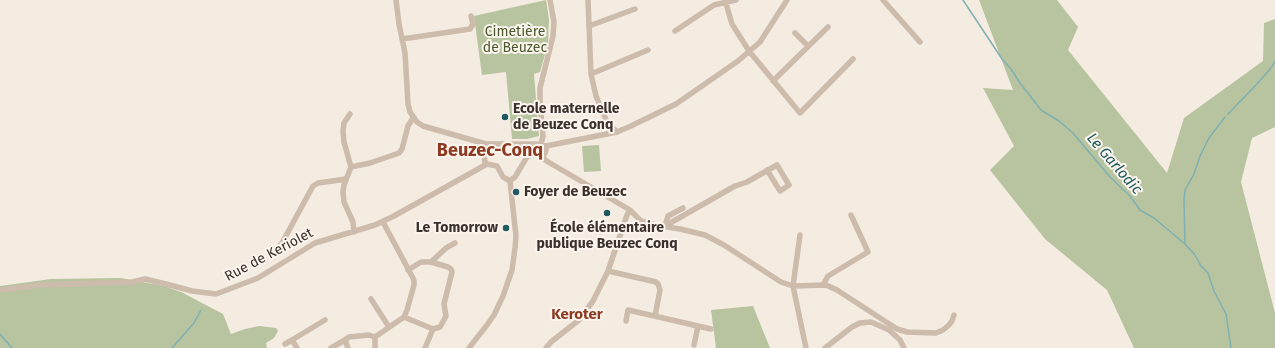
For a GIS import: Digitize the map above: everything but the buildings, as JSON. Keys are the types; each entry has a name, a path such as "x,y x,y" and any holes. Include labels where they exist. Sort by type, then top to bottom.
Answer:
{"street":[{"path":"396,0 406,65 408,104 413,118 423,126 486,144 542,144 605,135 631,126 676,104 732,65 760,42 787,0"},
{"path":"510,181 515,177 527,157 546,152 542,144 543,136 540,88 553,36 554,22 550,0"},
{"path":"588,0 591,74 596,96 607,122 617,132"},
{"path":"675,31 714,5 725,1 736,0"},
{"path":"882,0 920,42"},
{"path":"725,1 732,24 749,51 800,113 853,59"},
{"path":"589,26 635,9"},
{"path":"402,39 470,29 472,24 471,16"},
{"path":"774,81 828,27"},
{"path":"795,33 808,46"},
{"path":"591,74 648,50"},
{"path":"350,114 344,123 342,131 351,167 343,192 344,202 353,222 354,232"},
{"path":"351,167 370,163 399,153 402,149 408,126 413,118"},
{"path":"605,135 607,122"},
{"path":"486,144 483,149 484,158 487,164 498,166 503,177 510,181"},
{"path":"542,144 534,148 534,151 545,160 630,210 641,221 705,235 781,282 793,286 823,285 837,290 897,329 907,332 922,334 936,333 943,330 952,321 954,315"},
{"name":"Rue de Keriolet","path":"0,290 40,286 132,282 145,280 166,284 192,292 216,294 258,278 315,242 354,232 383,222 487,164"},
{"path":"665,226 735,186 747,182 767,170 777,165 789,185 780,191 767,170"},
{"path":"274,253 282,243 313,186 346,179"},
{"path":"469,348 488,326 503,296 512,270 516,236 510,181"},
{"path":"665,226 668,216 683,208"},
{"path":"546,348 586,312 593,301 608,272 630,210"},
{"path":"823,285 828,276 868,252 851,215"},
{"path":"375,337 404,317 414,285 414,281 383,222"},
{"path":"800,235 793,286 806,348"},
{"path":"431,262 446,248 455,243"},
{"path":"404,317 433,329 440,328 446,316 444,304 452,272 448,267 431,262 421,262 408,270"},
{"path":"608,272 656,282 660,290 655,316"},
{"path":"372,299 389,327"},
{"path":"626,322 628,310 711,329"},
{"path":"871,322 872,313"},
{"path":"285,344 325,320"},
{"path":"825,348 852,327 860,323 871,322 889,330 900,340 904,348"},
{"path":"694,345 698,326"},
{"path":"425,348 433,329"},
{"path":"331,348 349,337 369,335 375,337"},
{"path":"375,337 375,348"},
{"path":"292,340 297,348"},
{"path":"345,340 348,348"}],"green space":[{"name":"Cimetière de Beuzec","path":"546,0 549,19 548,44 540,72 534,74 539,136 527,139 512,139 506,72 482,75 474,16"},
{"path":"979,0 1057,0 1078,27 1068,50 1167,173 1184,118 1263,61 1264,23 1275,19 1275,127 1252,138 1241,182 1275,313 1275,348 1134,348 1107,290 1045,239 990,170 1014,146 983,88 1013,90"},
{"path":"599,145 601,171 584,172 582,146"},
{"path":"121,278 164,286 181,292 223,314 231,334 259,326 276,328 278,331 274,338 266,343 267,348 0,348 0,286 51,279"},
{"path":"753,306 770,348 716,348 711,310"}],"waterway":[{"name":"Le Garlodic","path":"963,0 1002,59 1041,110 1059,121 1073,133 1110,177 1130,196 1140,210 1154,218 1185,244 1195,255 1201,266 1208,273 1214,291 1226,314 1231,348"},
{"path":"1228,114 1256,85 1271,68 1275,61"},
{"path":"1185,244 1185,190 1194,174 1200,156 1209,138 1225,117"},
{"path":"172,348 194,323 201,310"},
{"path":"0,334 12,348"}],"place":[{"name":"Ecole maternelle de Beuzec Conq","path":"505,117"},
{"name":"Foyer de Beuzec","path":"516,192"},
{"name":"École élémentaire publique Beuzec Conq","path":"607,213"},
{"name":"Le Tomorrow","path":"506,228"}],"district":[{"name":"Beuzec-Conq","path":"490,151"},
{"name":"Keroter","path":"577,315"}]}
